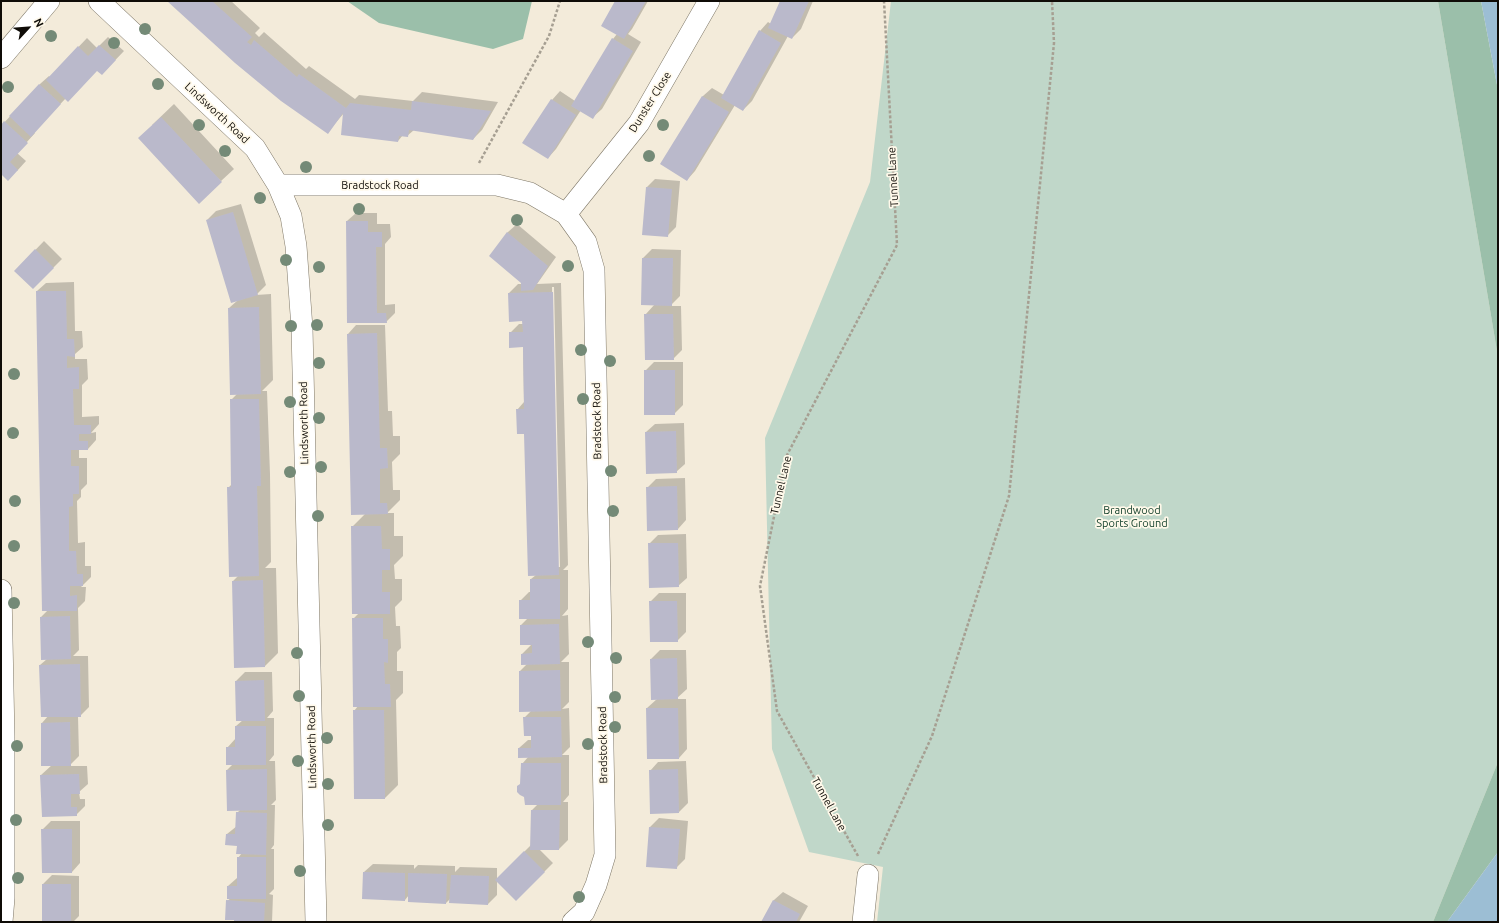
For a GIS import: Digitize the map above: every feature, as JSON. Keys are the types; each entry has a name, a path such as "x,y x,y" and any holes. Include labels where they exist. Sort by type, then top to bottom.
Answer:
{"street":[{"path":"1,58 49,1"},
{"name":"Lindsworth Road","path":"99,1 255,148 278,185 291,216 296,246 302,328 316,922"},
{"name":"Dunster Close","path":"566,214 639,123 709,1"},
{"name":"Bradstock Road","path":"278,185 497,185 530,193 566,214 586,242 594,270 605,855 596,885 584,912 573,922"},
{"path":"1,590 4,898 2,922"},
{"path":"863,922 868,875"}],"path":[{"path":"467,185 549,36 560,1"},
{"name":"Tunnel Lane","path":"868,875 777,712 760,586 786,457 897,245 884,1"},
{"path":"868,875 932,736 1009,496 1054,43 1052,1"}],"green space":[{"path":"347,1 532,1 523,39 493,49 379,23"},
{"name":"Brandwood Sports Ground","path":"891,1 1438,1 1498,357 1498,762 1433,922 877,922 883,867 809,852 772,749 765,438 870,182"},
{"path":"1438,1 1481,1 1498,90 1498,357"},
{"path":"1498,762 1498,852 1447,922 1433,922"}],"water":[{"path":"1481,1 1498,1 1498,90"},
{"path":"1498,852 1498,922 1447,922"}],"building":[{"path":"167,1 212,1 252,37 247,42 251,45 254,40 297,77 299,74 346,108 350,103 411,110 412,101 491,111 473,140 409,130 408,137 399,136 398,142 341,135 343,113 328,134 281,101 235,63"},
{"path":"615,1 646,1 624,39 601,26"},
{"path":"780,1 809,1 792,39 768,28"},
{"path":"759,30 781,43 743,111 721,98"},
{"path":"612,38 633,51 593,119 571,106"},
{"path":"99,45 116,60 102,75 97,71 68,102 46,80 78,46 88,56"},
{"path":"39,84 61,104 31,137 9,116"},
{"path":"702,96 729,112 687,181 660,164"},
{"path":"551,99 576,115 548,159 522,143"},
{"path":"161,117 222,182 199,204 138,138"},
{"path":"4,121 28,143 10,162 18,170 8,181 1,174 1,125"},
{"path":"646,187 672,189 668,237 642,235"},
{"path":"233,212 258,295 231,303 206,220"},
{"path":"346,221 368,221 368,232 382,232 382,247 376,247 377,313 386,313 387,323 347,323"},
{"path":"507,232 548,266 533,290 521,291 521,283 489,256"},
{"path":"35,249 54,268 33,289 14,271"},
{"path":"642,258 673,258 672,306 641,305"},
{"path":"36,291 66,291 67,339 74,339 75,357 67,356 67,368 79,367 79,389 73,389 74,425 91,425 91,434 79,434 79,441 88,441 88,450 71,450 71,466 79,466 79,494 73,494 73,506 69,507 69,551 76,551 77,574 83,574 83,586 70,586 70,596 77,595 77,611 42,611"},
{"path":"553,292 559,575 528,576 524,434 517,434 516,409 524,409 523,347 509,348 509,332 523,332 522,321 509,322 508,293"},
{"path":"259,307 261,394 230,395 228,308"},
{"path":"644,314 673,314 674,360 645,360"},
{"path":"377,333 380,448 387,448 388,468 380,469 380,503 387,503 388,514 351,515 347,334"},
{"path":"644,370 675,370 675,415 644,415"},
{"path":"230,399 259,399 261,486 257,486 259,576 229,577 227,487 231,487"},
{"path":"676,431 677,473 646,474 645,432"},
{"path":"677,486 678,530 647,531 646,487"},
{"path":"351,526 381,526 382,549 390,549 390,570 382,570 382,592 390,592 390,614 352,614"},
{"path":"648,543 678,543 679,587 649,588"},
{"path":"530,579 560,579 560,619 519,619 519,600 530,600"},
{"path":"263,580 265,667 234,668 232,581"},
{"path":"649,601 677,601 678,642 650,642"},
{"path":"70,616 71,659 41,660 40,617"},
{"path":"352,618 383,618 383,639 388,639 388,663 384,662 385,684 390,684 391,707 353,707"},
{"path":"559,624 560,664 521,665 521,654 532,653 532,645 520,645 520,625"},
{"path":"677,658 678,699 651,700 650,659"},
{"path":"80,664 81,717 41,717 39,665"},
{"path":"560,670 561,711 519,712 519,671"},
{"path":"264,680 265,721 236,721 235,681"},
{"path":"646,708 678,708 679,759 647,759"},
{"path":"353,710 384,710 385,799 354,799"},
{"path":"523,717 561,717 562,757 518,758 518,748 531,748 531,736 524,736"},
{"path":"70,722 71,766 41,766 41,723"},
{"path":"235,726 266,726 266,765 226,765 226,747 235,747"},
{"path":"521,763 561,763 561,805 525,805 524,797 517,792 517,786 520,784"},
{"path":"267,769 267,810 227,811 226,770"},
{"path":"678,769 679,813 650,814 649,770"},
{"path":"79,774 80,794 71,794 71,807 77,807 77,816 42,817 40,775"},
{"path":"531,810 560,810 559,850 530,850"},
{"path":"236,812 267,813 266,855 236,854 237,846 225,845 226,834 235,834"},
{"path":"649,827 680,829 677,869 646,867"},
{"path":"41,829 72,829 72,873 42,873"},
{"path":"524,851 545,872 516,901 495,880"},
{"path":"237,857 266,857 266,899 227,899 227,886 237,886"},
{"path":"363,872 405,873 405,901 362,899"},
{"path":"408,873 447,874 446,904 408,902"},
{"path":"451,875 489,876 488,905 449,903"},
{"path":"42,884 71,884 71,922 42,922"},
{"path":"226,900 265,903 264,922 234,922 234,920 225,920"},
{"path":"773,900 800,914 796,922 761,922"}]}
